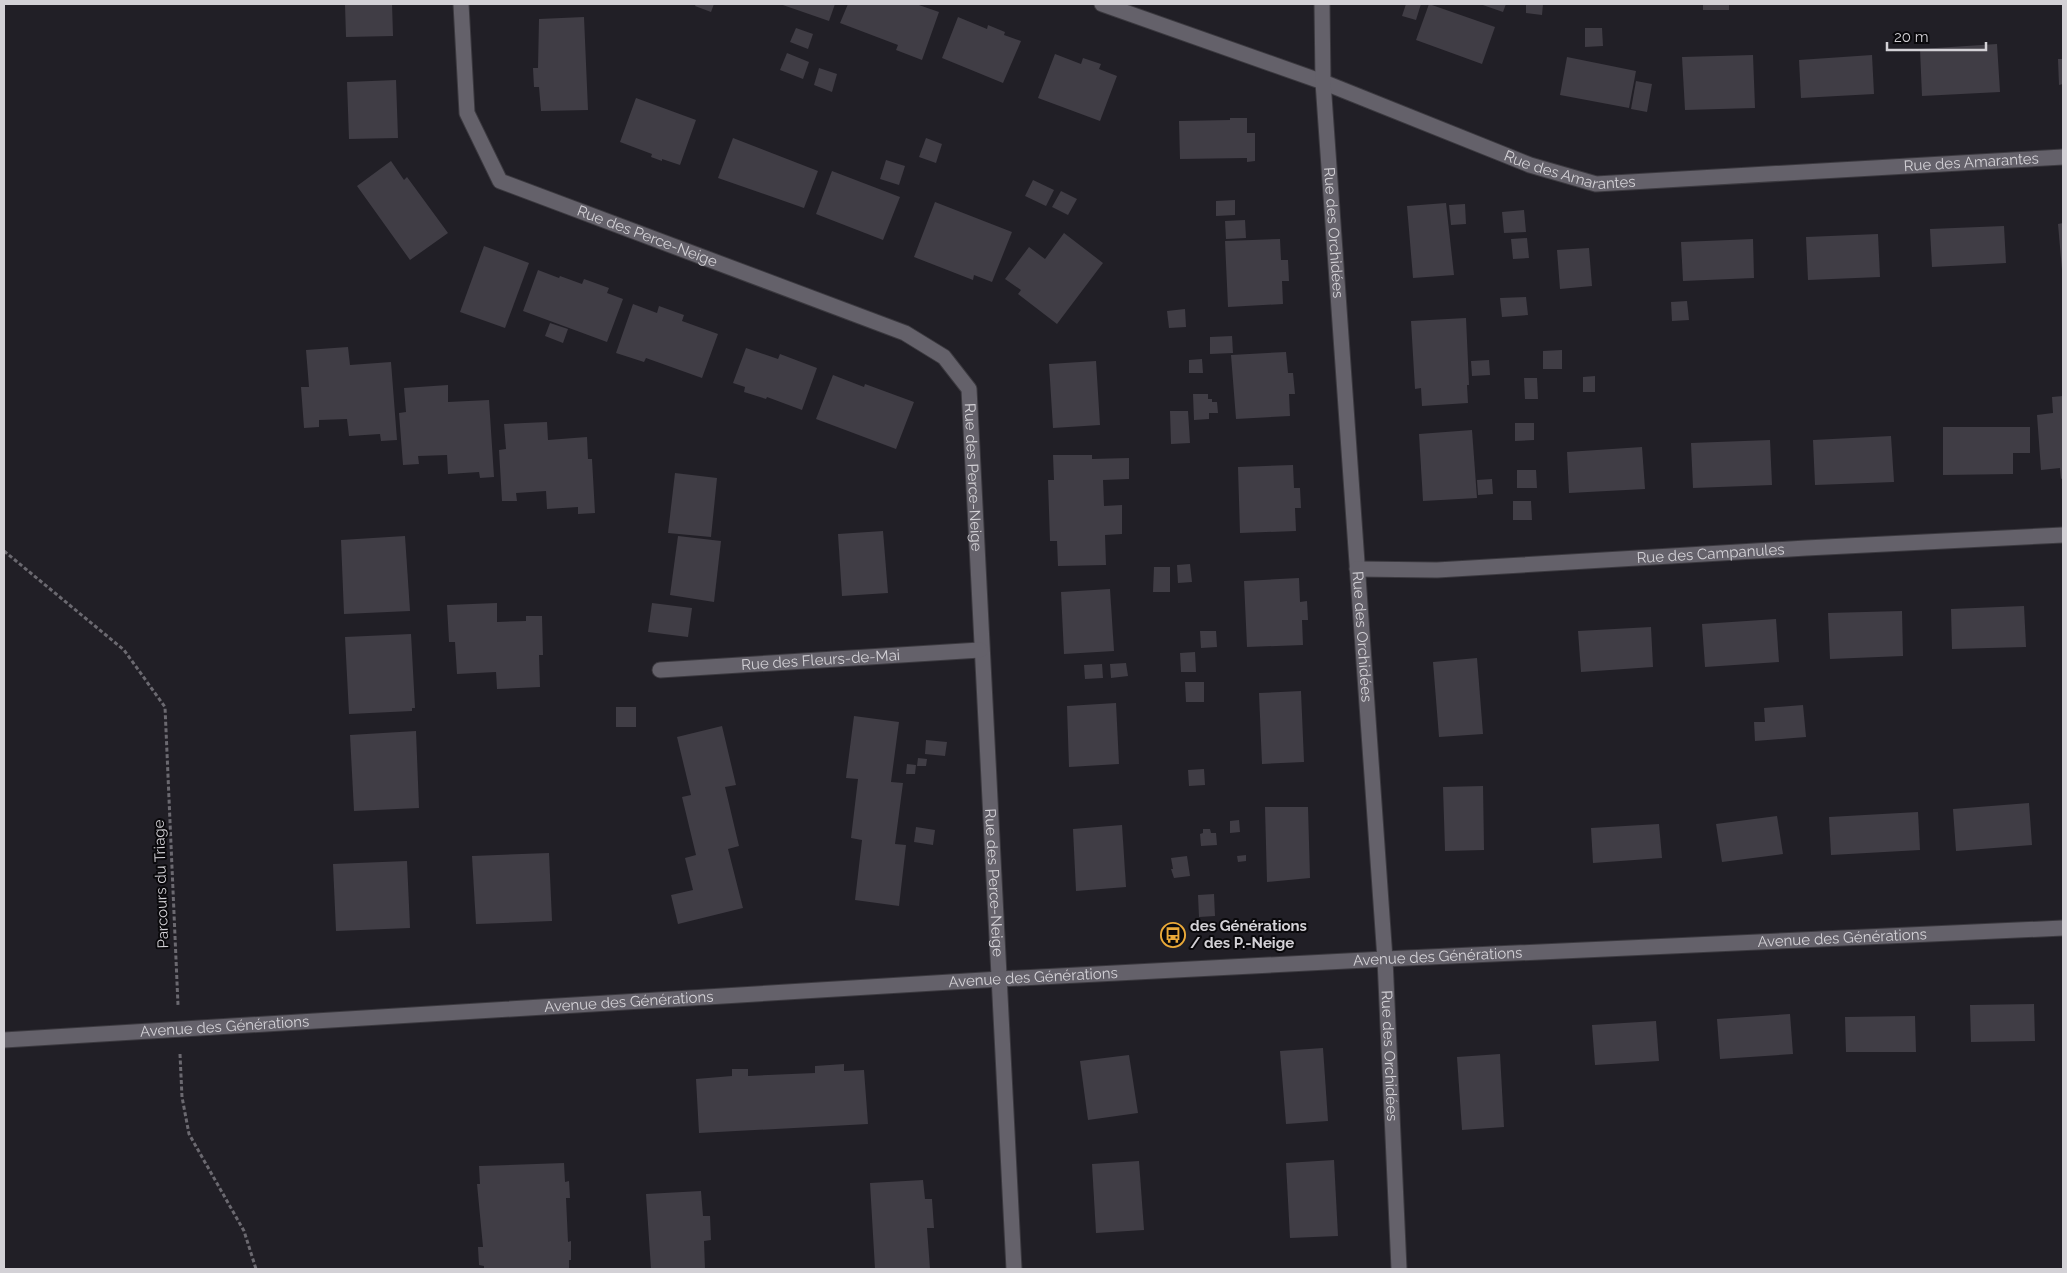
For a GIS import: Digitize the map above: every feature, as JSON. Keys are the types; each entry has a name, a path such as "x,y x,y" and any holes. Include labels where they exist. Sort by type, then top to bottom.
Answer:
{"street":[{"name":"Rue des Perce-Neige","path":"461,4 467,113 500,181 905,333 944,357 969,389 980,650 1000,979 1014,1269"},
{"name":"Rue des Amarantes","path":"1102,4 1323,82 1530,165 1596,184 2063,158"},
{"name":"Rue des Orchidées","path":"1322,4 1323,82 1385,959 1398,1269"},
{"name":"Rue des Campanules","path":"1357,569 1438,570 1806,548 2063,536"},
{"name":"Rue des Fleurs-de-Mai","path":"660,670 980,650"},
{"name":"Avenue des Générations","path":"4,1040 1000,979 1385,959 2063,928"}],"path":[{"name":"Parcours du Triage","path":"4,552 124,650 165,707 182,1097 189,1134 244,1231 256,1269"}],"building":[{"path":"345,4 392,4 393,36 346,37"},
{"path":"696,4 714,4 711,12 695,6"},
{"path":"780,4 835,4 829,21"},
{"path":"848,4 916,4 939,12 922,60 896,50 898,45 840,23"},
{"path":"1406,4 1421,4 1416,20 1402,16"},
{"path":"1429,4 1495,27 1482,64 1416,40"},
{"path":"1480,4 1506,4 1503,12"},
{"path":"1526,4 1543,4 1542,15 1526,13"},
{"path":"1703,4 1729,4 1729,10 1703,10"},
{"path":"584,17 588,110 541,111 539,87 534,87 533,68 538,68 539,19"},
{"path":"958,17 987,29 988,25 1005,32 1004,35 1021,41 1003,83 942,58"},
{"path":"796,28 813,34 808,49 790,42"},
{"path":"1585,28 1602,28 1603,46 1585,47"},
{"path":"1997,44 2000,92 1922,96 1920,49"},
{"path":"787,53 809,62 803,79 780,70"},
{"path":"1055,54 1081,64 1083,58 1101,64 1099,69 1117,76 1100,121 1038,98"},
{"path":"1753,55 1755,108 1685,110 1682,57"},
{"path":"1872,55 1874,94 1801,98 1799,60"},
{"path":"1567,57 1636,71 1629,108 1560,95"},
{"path":"2058,59 2063,59 2063,84 2059,85"},
{"path":"819,68 837,74 832,92 814,85"},
{"path":"396,80 398,138 349,139 347,82"},
{"path":"1636,81 1652,84 1647,112 1631,109"},
{"path":"636,98 696,120 680,165 651,157 652,154 620,142"},
{"path":"1230,118 1247,118 1247,133 1255,133 1255,161 1247,162 1247,158 1180,159 1179,121 1230,120"},
{"path":"733,138 818,171 804,208 718,178"},
{"path":"926,138 942,144 936,163 919,157"},
{"path":"886,160 905,166 899,185 880,179"},
{"path":"391,161 404,180 407,177 448,233 410,260 357,186"},
{"path":"832,171 900,197 883,240 816,214"},
{"path":"1033,180 1054,190 1046,206 1025,196"},
{"path":"1061,191 1077,199 1068,215 1052,207"},
{"path":"1235,200 1235,215 1216,216 1216,201"},
{"path":"935,202 1012,232 992,282 974,275 973,280 914,257"},
{"path":"1446,203 1454,275 1413,278 1407,206"},
{"path":"1465,204 1466,224 1451,225 1449,205"},
{"path":"1524,210 1526,232 1504,233 1502,212"},
{"path":"1245,220 1246,238 1226,239 1225,221"},
{"path":"2063,223 2063,269 2062,270 2058,224"},
{"path":"2004,226 2006,263 1932,267 1930,229"},
{"path":"1064,233 1103,263 1057,324 1018,294 1021,290 1005,279 1029,247 1045,259"},
{"path":"1878,234 1880,277 1808,280 1806,237"},
{"path":"1527,238 1529,258 1513,259 1511,239"},
{"path":"1280,239 1281,260 1288,260 1289,281 1282,281 1283,304 1228,307 1225,241"},
{"path":"1753,239 1754,278 1683,281 1681,242"},
{"path":"484,246 529,263 505,328 460,312"},
{"path":"1589,248 1592,286 1560,289 1557,250"},
{"path":"538,270 582,284 584,279 609,288 607,293 623,299 607,342 523,311"},
{"path":"1526,297 1528,315 1502,317 1500,298"},
{"path":"1687,301 1689,320 1672,321 1671,302"},
{"path":"633,304 657,313 659,306 684,315 682,321 718,334 702,378 646,358 644,362 616,353"},
{"path":"1185,309 1186,327 1169,328 1167,311"},
{"path":"1466,318 1468,403 1422,406 1421,388 1415,389 1411,321"},
{"path":"550,323 568,329 563,343 545,336"},
{"path":"1232,336 1233,353 1210,354 1210,337"},
{"path":"348,347 350,365 391,362 397,440 381,441 380,434 349,436 347,419 319,420 319,427 304,428 301,387 309,387 306,350"},
{"path":"746,348 778,359 780,354 817,368 802,410 767,397 766,399 744,392 745,387 733,383"},
{"path":"1562,350 1562,369 1543,369 1543,351"},
{"path":"1286,352 1288,373 1293,373 1295,394 1289,394 1290,416 1236,419 1231,355"},
{"path":"1202,359 1203,373 1189,373 1189,360"},
{"path":"1489,360 1490,375 1472,376 1471,361"},
{"path":"1096,361 1100,425 1053,428 1049,364"},
{"path":"833,375 864,387 865,384 914,402 896,449 816,419"},
{"path":"1595,376 1595,392 1583,392 1583,377"},
{"path":"1524,378 1537,378 1538,399 1525,399"},
{"path":"448,385 448,402 489,400 494,477 480,478 479,472 448,474 447,455 418,456 419,464 403,465 399,413 406,412 404,388"},
{"path":"1193,394 1208,394 1208,399 1212,399 1212,402 1217,402 1218,413 1209,413 1209,419 1194,420"},
{"path":"2063,396 2063,478 2061,479 2060,468 2041,470 2037,415 2053,413 2052,397"},
{"path":"1170,411 1188,411 1190,443 1171,444"},
{"path":"547,422 548,440 587,437 588,459 592,459 595,513 578,514 578,507 547,509 546,491 516,493 517,501 502,501 499,450 506,449 504,424"},
{"path":"1515,423 1534,423 1534,440 1515,441"},
{"path":"1943,427 2030,427 2030,453 2013,453 2013,474 1943,475"},
{"path":"1472,430 1477,498 1423,501 1419,434"},
{"path":"1891,436 1894,482 1815,485 1813,440"},
{"path":"1770,440 1772,485 1693,488 1691,443"},
{"path":"1642,447 1645,489 1569,493 1567,452"},
{"path":"1053,455 1092,455 1092,459 1129,458 1129,479 1103,480 1104,506 1122,505 1122,534 1105,535 1106,565 1058,566 1057,541 1050,541 1048,480 1054,480"},
{"path":"1293,465 1294,488 1300,488 1301,508 1295,508 1296,531 1240,533 1238,467"},
{"path":"1517,470 1536,470 1537,488 1517,488"},
{"path":"675,473 717,478 711,537 668,533"},
{"path":"1492,479 1493,494 1478,495 1477,480"},
{"path":"1513,501 1531,501 1532,520 1513,520"},
{"path":"883,531 888,593 842,596 838,534"},
{"path":"405,536 410,611 344,614 341,540"},
{"path":"678,536 721,541 714,602 670,595"},
{"path":"1190,564 1192,582 1178,583 1177,565"},
{"path":"1154,567 1170,567 1170,592 1153,592"},
{"path":"1299,578 1300,602 1307,601 1308,620 1302,620 1303,645 1247,647 1244,581"},
{"path":"1110,589 1114,651 1064,654 1061,592"},
{"path":"497,603 497,622 526,621 526,616 542,616 543,655 539,655 540,687 497,689 496,672 457,674 455,642 449,642 447,605"},
{"path":"652,603 692,608 688,637 648,632"},
{"path":"2024,606 2026,647 1952,649 1951,609"},
{"path":"1902,611 1903,656 1830,659 1828,613"},
{"path":"1776,619 1779,662 1705,667 1702,624"},
{"path":"1651,627 1653,667 1581,672 1578,631"},
{"path":"1200,631 1216,631 1217,647 1201,648"},
{"path":"411,634 415,708 412,708 412,711 349,714 345,637"},
{"path":"1195,652 1196,672 1181,672 1180,653"},
{"path":"1477,658 1483,734 1439,737 1433,662"},
{"path":"1126,663 1128,676 1111,678 1110,664"},
{"path":"1102,664 1103,678 1085,679 1084,665"},
{"path":"1185,682 1204,682 1204,702 1186,702"},
{"path":"1301,691 1304,762 1262,764 1259,693"},
{"path":"1116,703 1119,764 1069,767 1067,706"},
{"path":"1803,705 1806,737 1755,741 1754,722 1765,722 1764,708"},
{"path":"616,707 636,707 636,727 616,727"},
{"path":"854,716 899,722 891,782 903,783 895,844 906,845 899,906 855,900 862,840 851,838 858,779 846,778"},
{"path":"722,726 736,785 725,787 739,846 728,849 743,908 678,924 671,895 693,890 685,858 696,855 682,797 691,795 677,737"},
{"path":"416,731 419,808 354,811 350,735"},
{"path":"926,740 947,742 945,756 925,754"},
{"path":"918,758 927,759 926,766 917,766"},
{"path":"907,764 916,765 915,774 906,774"},
{"path":"1204,769 1205,785 1189,786 1188,770"},
{"path":"1483,786 1484,850 1445,851 1443,787"},
{"path":"2029,803 2032,845 1956,851 1953,809"},
{"path":"1265,807 1308,807 1310,878 1267,882"},
{"path":"1918,812 1920,850 1831,855 1829,817"},
{"path":"1777,816 1783,854 1722,862 1716,824"},
{"path":"1239,820 1240,832 1230,833 1230,821"},
{"path":"1659,824 1662,858 1593,863 1591,828"},
{"path":"1122,825 1126,887 1076,891 1073,829"},
{"path":"916,827 935,830 933,845 914,842"},
{"path":"1203,829 1210,829 1211,833 1216,833 1217,845 1201,846 1200,834 1203,833"},
{"path":"549,853 552,921 476,924 472,856"},
{"path":"1246,855 1246,861 1238,862 1237,856"},
{"path":"1187,856 1190,876 1174,878 1171,869 1173,869 1171,858"},
{"path":"407,861 410,928 336,931 333,864"},
{"path":"1214,894 1215,916 1199,917 1198,895"},
{"path":"2034,1004 2035,1041 1971,1042 1970,1005"},
{"path":"1790,1014 1793,1054 1720,1059 1717,1019"},
{"path":"1915,1016 1916,1052 1846,1052 1845,1017"},
{"path":"1656,1021 1659,1061 1595,1065 1592,1025"},
{"path":"1323,1048 1328,1121 1286,1124 1280,1051"},
{"path":"1500,1054 1504,1127 1462,1130 1457,1057"},
{"path":"1129,1055 1138,1113 1088,1120 1080,1061"},
{"path":"844,1064 844,1071 864,1070 868,1124 699,1133 696,1079 732,1076 732,1069 748,1069 748,1076 815,1073 815,1066"},
{"path":"1334,1160 1338,1236 1290,1238 1286,1163"},
{"path":"1139,1161 1144,1230 1096,1233 1092,1164"},
{"path":"564,1163 565,1182 569,1181 570,1198 566,1198 568,1242 571,1241 569,1269 484,1269 484,1266 479,1265 478,1247 483,1247 477,1184 480,1184 479,1166"},
{"path":"923,1180 925,1199 932,1199 934,1228 927,1228 930,1269 875,1269 870,1183"},
{"path":"701,1191 703,1216 710,1216 711,1240 704,1241 705,1269 651,1269 646,1194"}],"place":[{"name":"des Générations / des P.-Neige","path":"1173,935"}]}
